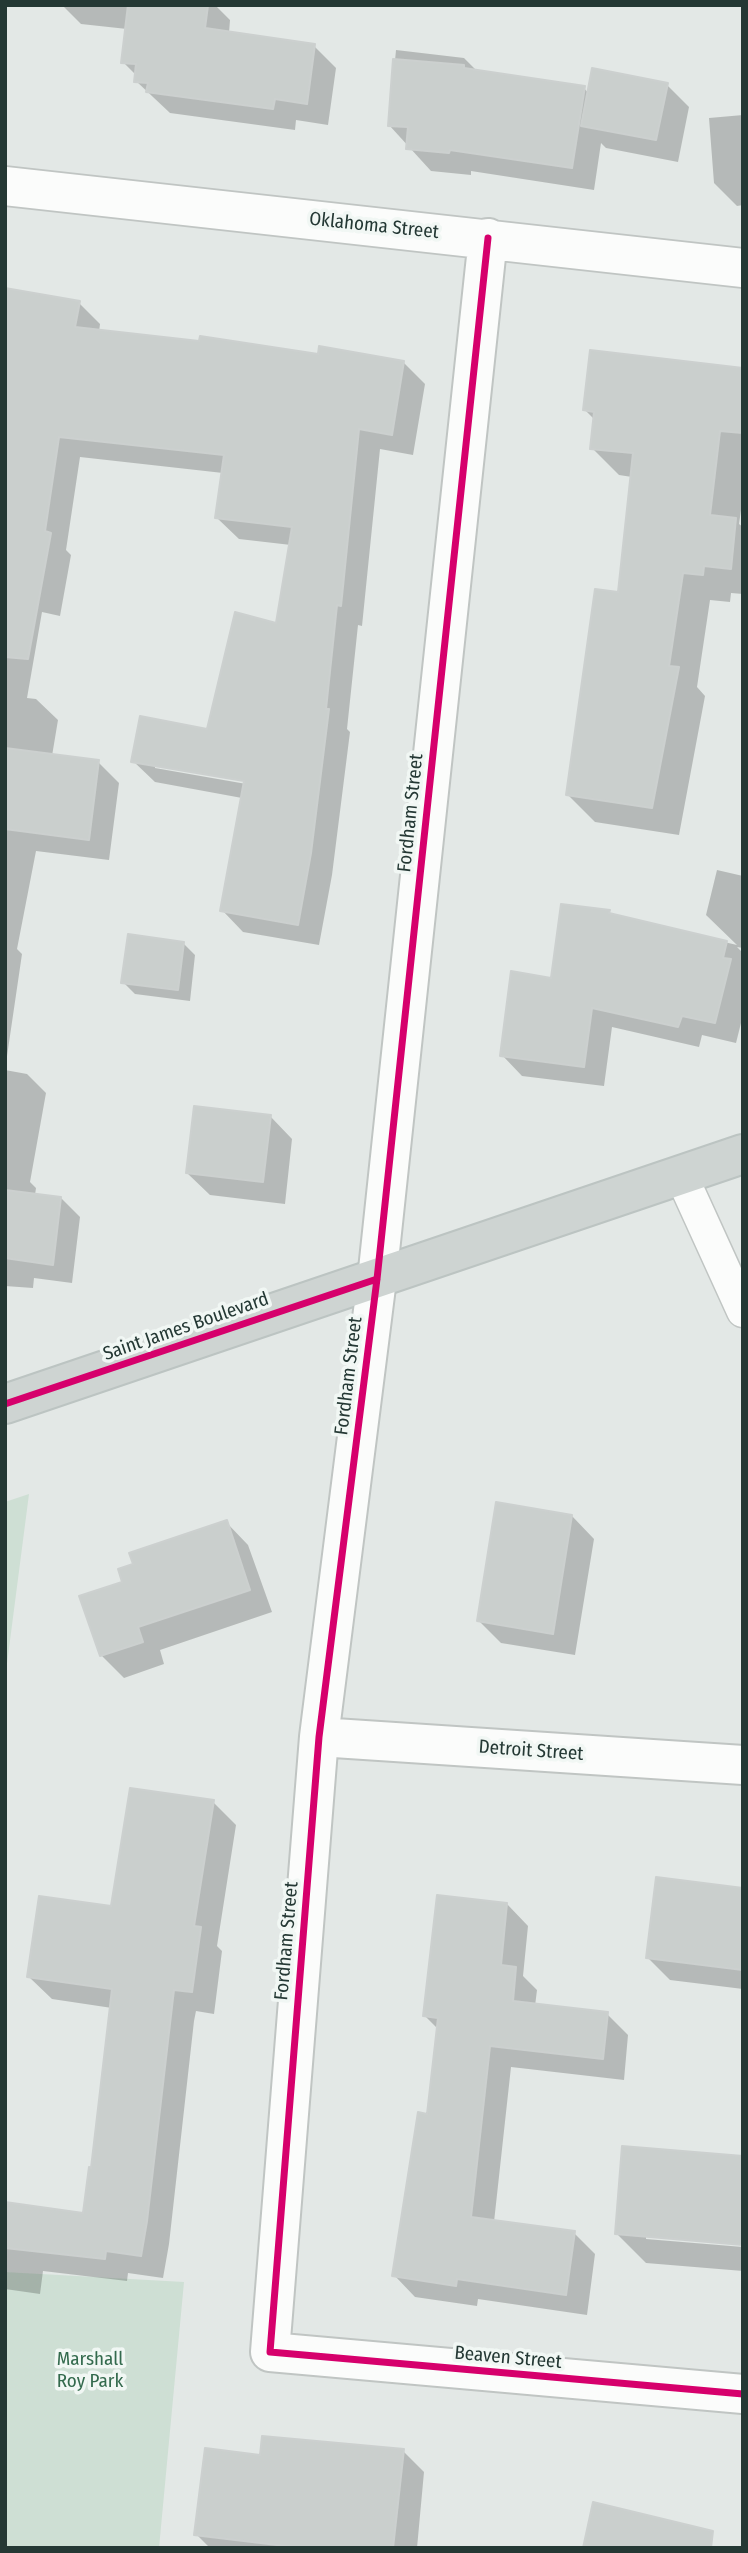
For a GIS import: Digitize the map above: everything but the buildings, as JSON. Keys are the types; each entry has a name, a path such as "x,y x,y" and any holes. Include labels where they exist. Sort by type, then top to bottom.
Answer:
{"main road":[{"name":"Saint James Boulevard","path":"5,1404 743,1154"}],"street":[{"name":"Oklahoma Street","path":"5,186 743,268"},
{"name":"Fordham Street","path":"270,2353 319,1737 377,1279 488,238"},
{"name":"Detroit Street","path":"319,1737 743,1765"},
{"name":"Beaven Street","path":"270,2353 743,2394"}],"lane":[{"path":"681,1175 739,1292"}],"green space":[{"path":"29,1494 5,1679 5,1502"},
{"name":"Marshall Roy Park","path":"5,2272 184,2282 159,2548 5,2548"}],"cycle path":[{"path":"488,238 377,1279 319,1737 270,2352 743,2394"},
{"path":"5,1404 377,1279"}]}
